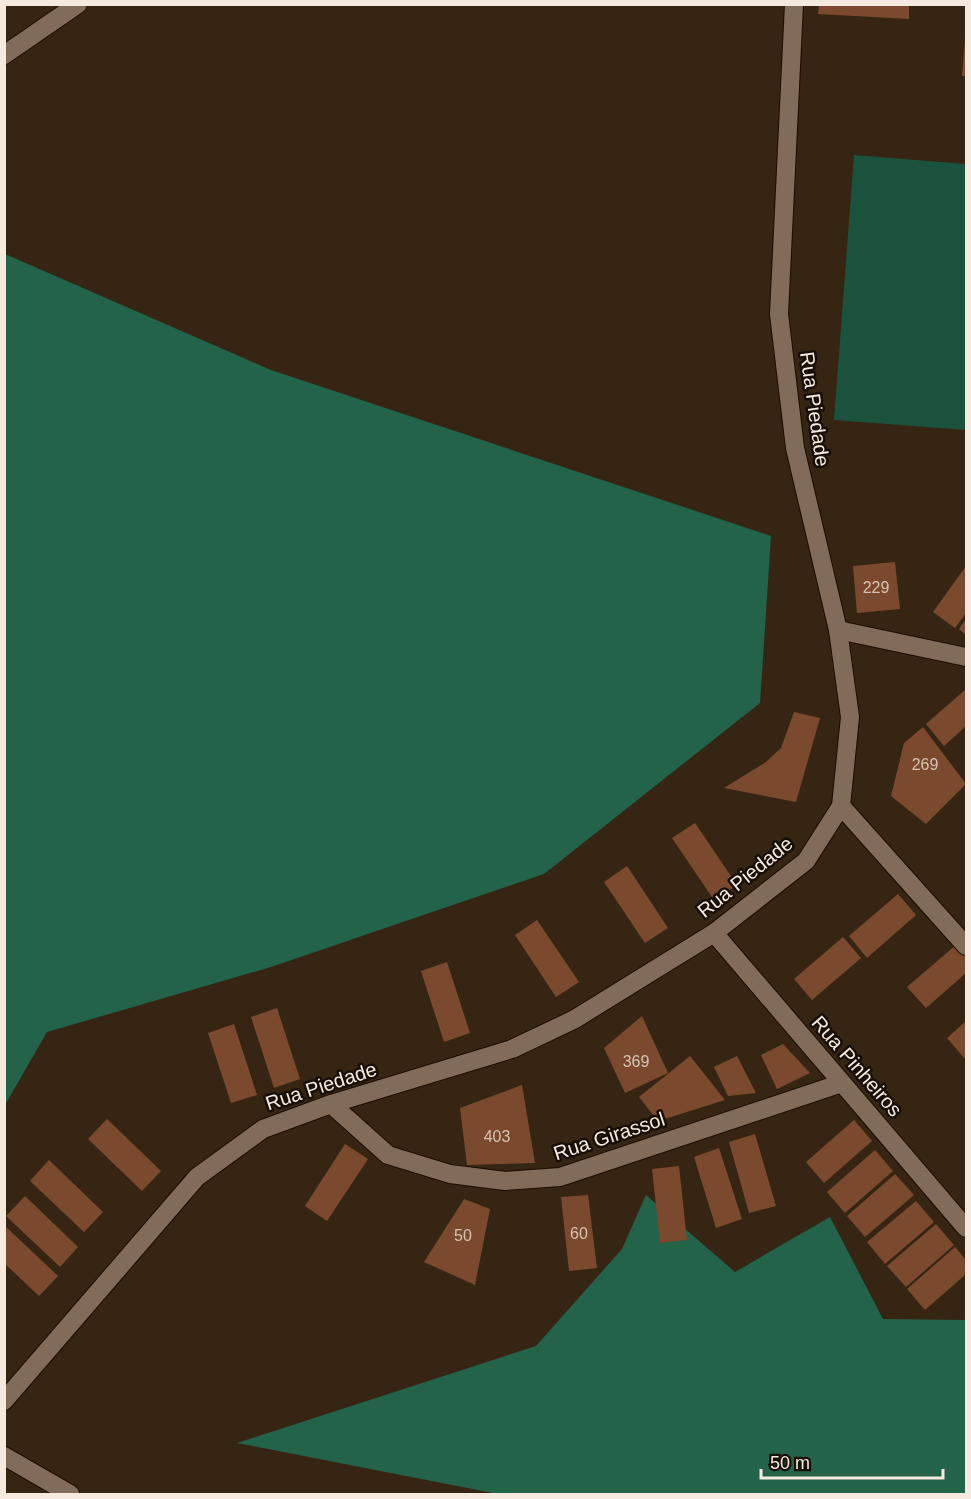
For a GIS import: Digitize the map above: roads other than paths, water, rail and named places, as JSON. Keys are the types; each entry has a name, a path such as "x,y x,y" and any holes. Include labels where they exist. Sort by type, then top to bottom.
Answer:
{"street":[{"path":"4,55 78,4"},
{"name":"Rua Piedade","path":"4,1401 197,1177 263,1128 331,1104 512,1049 576,1019 714,933 806,861 841,806 850,717 838,630 795,448 779,314 794,4"},
{"path":"838,630 966,657"},
{"path":"841,806 966,946"},
{"name":"Rua Pinheiros","path":"714,933 966,1228"},
{"name":"Rua Girassol","path":"331,1104 388,1155 450,1174 505,1181 560,1177 842,1083"},
{"path":"4,1456 70,1494"}]}
